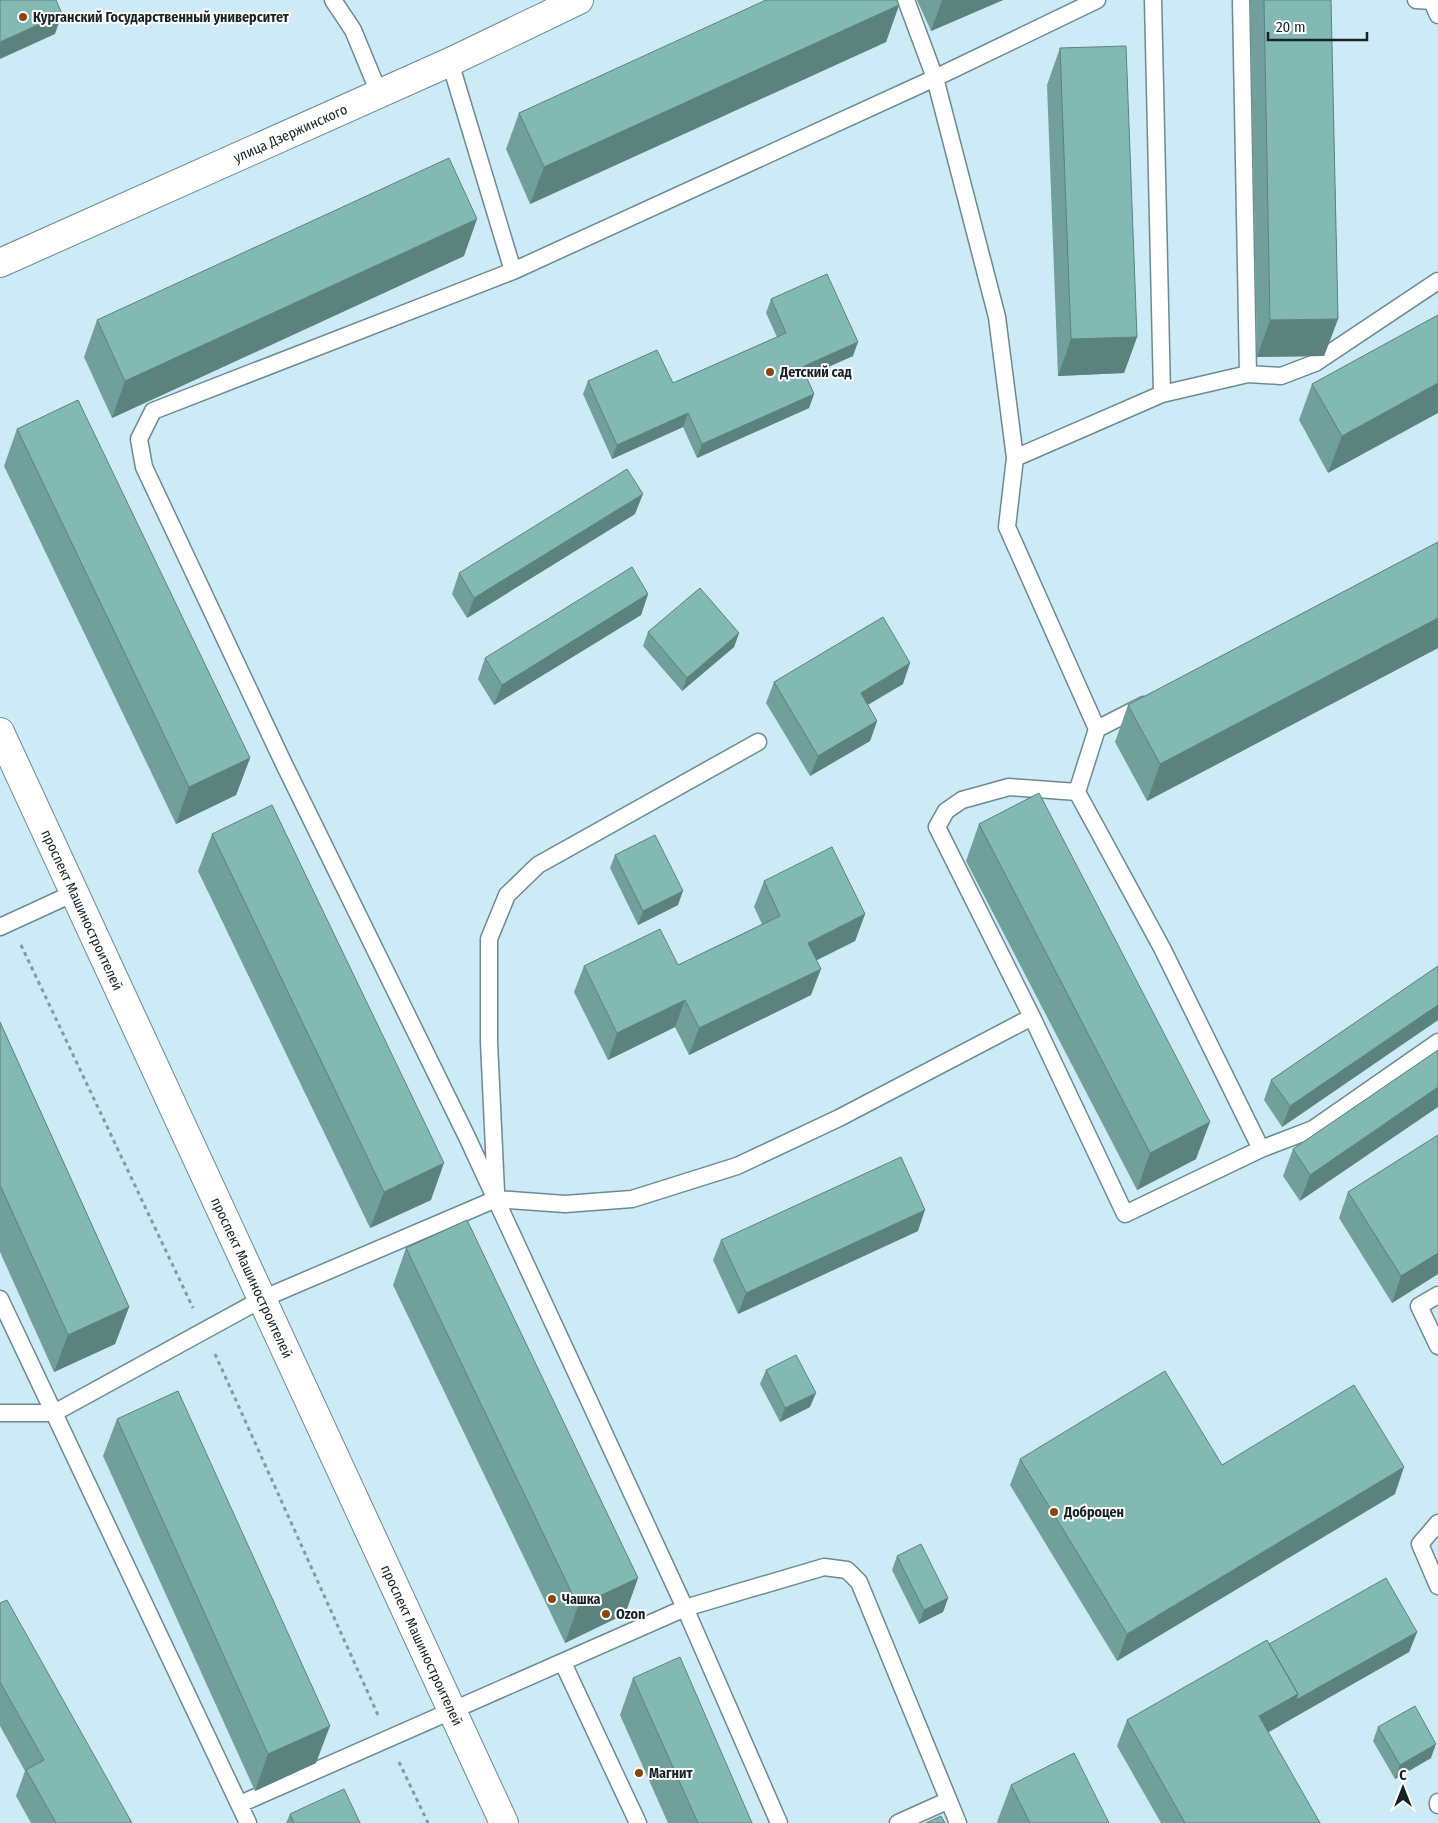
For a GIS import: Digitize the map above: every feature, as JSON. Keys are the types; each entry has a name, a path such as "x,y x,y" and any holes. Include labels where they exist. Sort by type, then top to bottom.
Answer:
{"main road":[{"name":"улица Дзержинского","path":"0,263 379,92 450,62 579,0"},
{"name":"проспект Машиностроителей","path":"0,732 504,1823"}],"lane":[{"path":"333,0 353,30 379,92"},
{"path":"906,0 935,78 997,317 1015,458 1007,527 1097,729 1077,792 1162,948 1261,1149"},
{"path":"779,1823 685,1608 496,1199 283,762 148,476 144,467 139,439 153,411 514,271 935,78 1097,0"},
{"path":"1153,0 1162,394"},
{"path":"1241,0 1248,374"},
{"path":"450,62 514,271"},
{"path":"1015,458 1162,394 1248,374 1281,376 1315,364 1438,281"},
{"path":"1097,729 1158,698"},
{"path":"496,1199 489,1042 489,939 507,895 538,865 758,742"},
{"path":"1077,792 1009,787 962,800 946,811 937,828 1032,1017 1125,1214 1261,1149 1313,1129 1438,1042"},
{"path":"5,924 74,893"},
{"path":"0,1413 54,1413 262,1299 496,1199 565,1204 632,1199 737,1166 839,1118 1032,1017"},
{"path":"1438,1295 1419,1306 1438,1346"},
{"path":"0,1299 248,1823"},
{"path":"1438,1523 1420,1544 1438,1586"},
{"path":"240,1804 685,1608 824,1568 847,1570 859,1582 958,1823"},
{"path":"563,1663 638,1823"},
{"path":"898,1823 948,1801"}],"path":[{"path":"5,924 204,1330 428,1823"}],"building":[{"name":"Курганский Государственный университет","path":"0,0 56,0 62,14 0,42"},
{"path":"766,0 897,0 899,5 544,167 519,113"},
{"path":"1264,0 1331,0 1338,319 1270,320"},
{"path":"1126,46 1137,337 1071,339 1060,48"},
{"path":"449,158 477,219 125,381 97,320"},
{"name":"Детский сад","path":"827,274 858,342 802,367 814,394 702,444 688,413 617,445 588,381 657,350 673,383 786,333 771,299"},
{"path":"1438,315 1438,383 1342,436 1312,384"},
{"path":"78,400 250,758 189,787 17,429"},
{"path":"627,469 643,494 474,598 459,573"},
{"path":"1438,542 1438,618 1160,764 1128,705"},
{"path":"632,567 648,594 502,685 485,658"},
{"path":"700,588 739,633 687,678 648,632"},
{"path":"883,617 910,663 861,693 877,721 818,756 774,682"},
{"path":"1039,793 1210,1122 1150,1153 979,824"},
{"path":"272,805 444,1163 384,1192 212,834"},
{"path":"655,835 683,891 643,911 615,855"},
{"path":"832,847 865,914 808,943 821,969 699,1028 685,1000 617,1033 584,966 660,929 678,965 780,916 764,881"},
{"path":"1438,966 1438,1005 1290,1106 1271,1080"},
{"path":"0,1022 129,1307 68,1335 0,1185"},
{"path":"1438,1050 1438,1087 1310,1175 1293,1149"},
{"path":"1438,1135 1438,1253 1401,1276 1348,1192"},
{"path":"901,1157 925,1210 746,1293 721,1240"},
{"path":"467,1220 638,1578 578,1606 406,1248"},
{"path":"796,1355 816,1393 785,1408 766,1370"},
{"path":"1165,1371 1222,1465 1354,1385 1404,1467 1127,1634 1020,1459"},
{"path":"178,1391 330,1726 268,1754 117,1419"},
{"path":"921,1544 948,1598 924,1610 897,1556"},
{"path":"1386,1578 1417,1632 1296,1700 1298,1694 1269,1644"},
{"path":"7,1600 132,1823 56,1823 26,1770 44,1760 0,1682 0,1603"},
{"path":"1267,1640 1298,1694 1259,1716 1320,1823 1185,1823 1127,1720"},
{"path":"680,1657 752,1823 698,1823 633,1678"},
{"path":"1415,1706 1436,1744 1400,1765 1378,1727"},
{"path":"1074,1753 1109,1823 1030,1823 1011,1785"},
{"path":"344,1789 360,1823 294,1823 290,1814"},
{"path":"941,1816 945,1823 926,1823"}],"place":[{"name":"Курганский Государственный университет","path":"23,17"},
{"name":"Детский сад","path":"770,372"},
{"name":"Доброцен","path":"1054,1512"},
{"name":"Чашка","path":"552,1599"},
{"name":"Ozon","path":"606,1614"},
{"name":"Магнит","path":"639,1773"}]}
